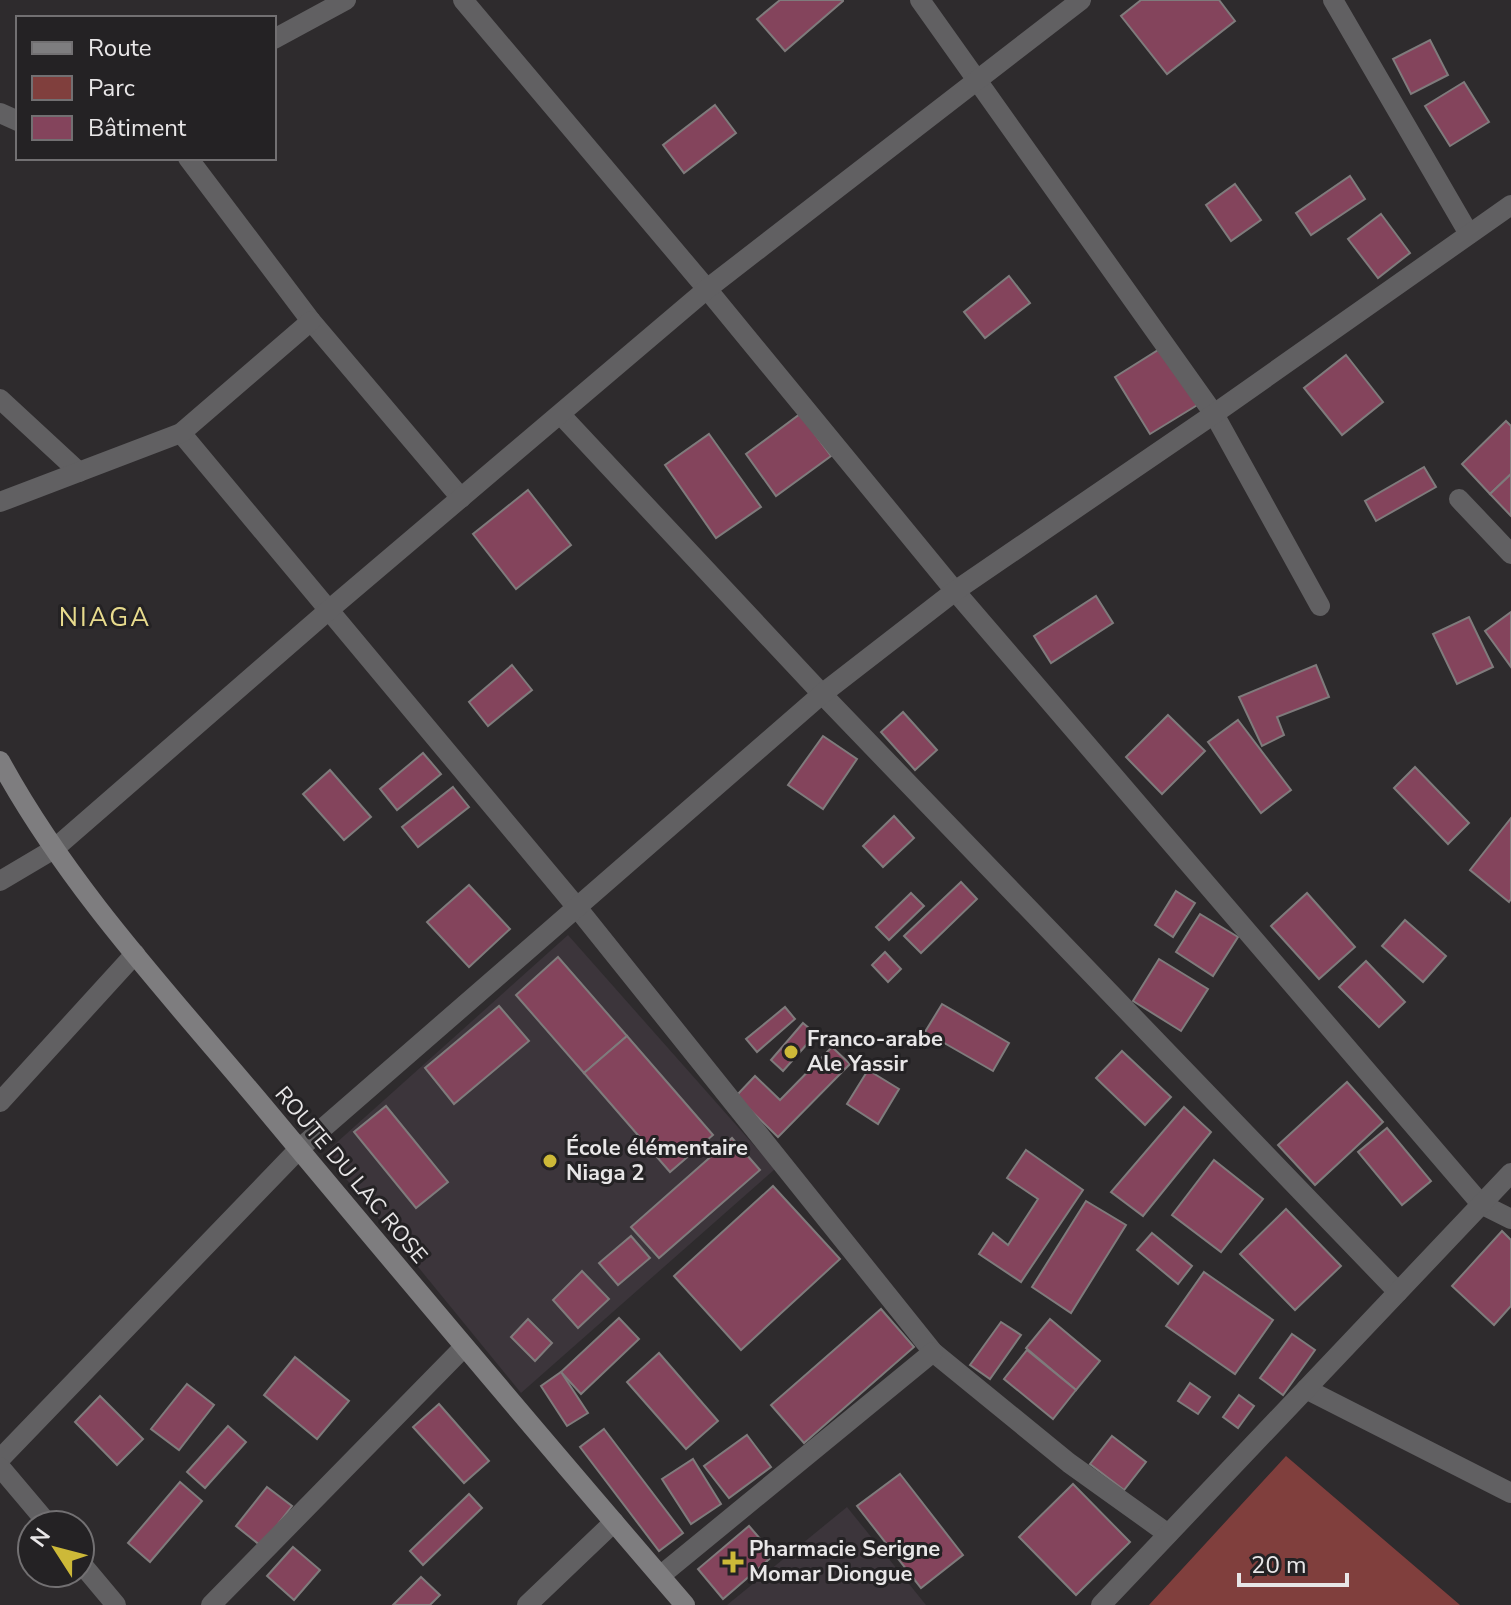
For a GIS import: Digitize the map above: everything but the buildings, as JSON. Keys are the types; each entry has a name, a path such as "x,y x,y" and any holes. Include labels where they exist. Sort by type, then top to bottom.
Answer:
{"main road":[{"name":"ROUTE DU LAC ROSE","path":"0,761 54,849 135,954 685,1605"}],"street":[{"path":"276,38 346,0"},
{"path":"463,0 707,289 955,591 1481,1204 1511,1219"},
{"path":"920,0 1214,414 1320,606"},
{"path":"0,881 54,849 330,609 707,289 1081,0"},
{"path":"1333,0 1469,234"},
{"path":"190,160 311,321 461,498"},
{"path":"0,1459 299,1149 575,905 822,694 955,591 1511,205"},
{"path":"0,502 181,433 311,321"},
{"path":"0,399 79,472"},
{"path":"561,415 822,694 1398,1292"},
{"path":"181,433 575,905 933,1352 1069,1463 1168,1534"},
{"path":"1459,499 1511,554"},
{"path":"0,1102 135,954"},
{"path":"1101,1605 1511,1173"},
{"path":"211,1605 464,1347"},
{"path":"660,1576 933,1352"},
{"path":"1306,1389 1511,1493"},
{"path":"0,1467 35,1509"},
{"path":"527,1605 614,1522"},
{"path":"96,1581 116,1605"}],"shaded area":[{"name":"École élémentaire Niaga 2","path":"568,935 775,1169 521,1393 325,1153"},
{"path":"847,1507 926,1605 727,1605"}],"green space":[{"path":"1286,1456 1460,1605 1149,1605"}],"place":[{"name":"Franco-arabe Ale Yassir","path":"791,1052"},
{"name":"École élémentaire Niaga 2","path":"550,1161"},
{"name":"Pharmacie Serigne Momar Diongue","path":"733,1562"}],"district":[{"name":"NIAGA","path":"105,617"}]}
